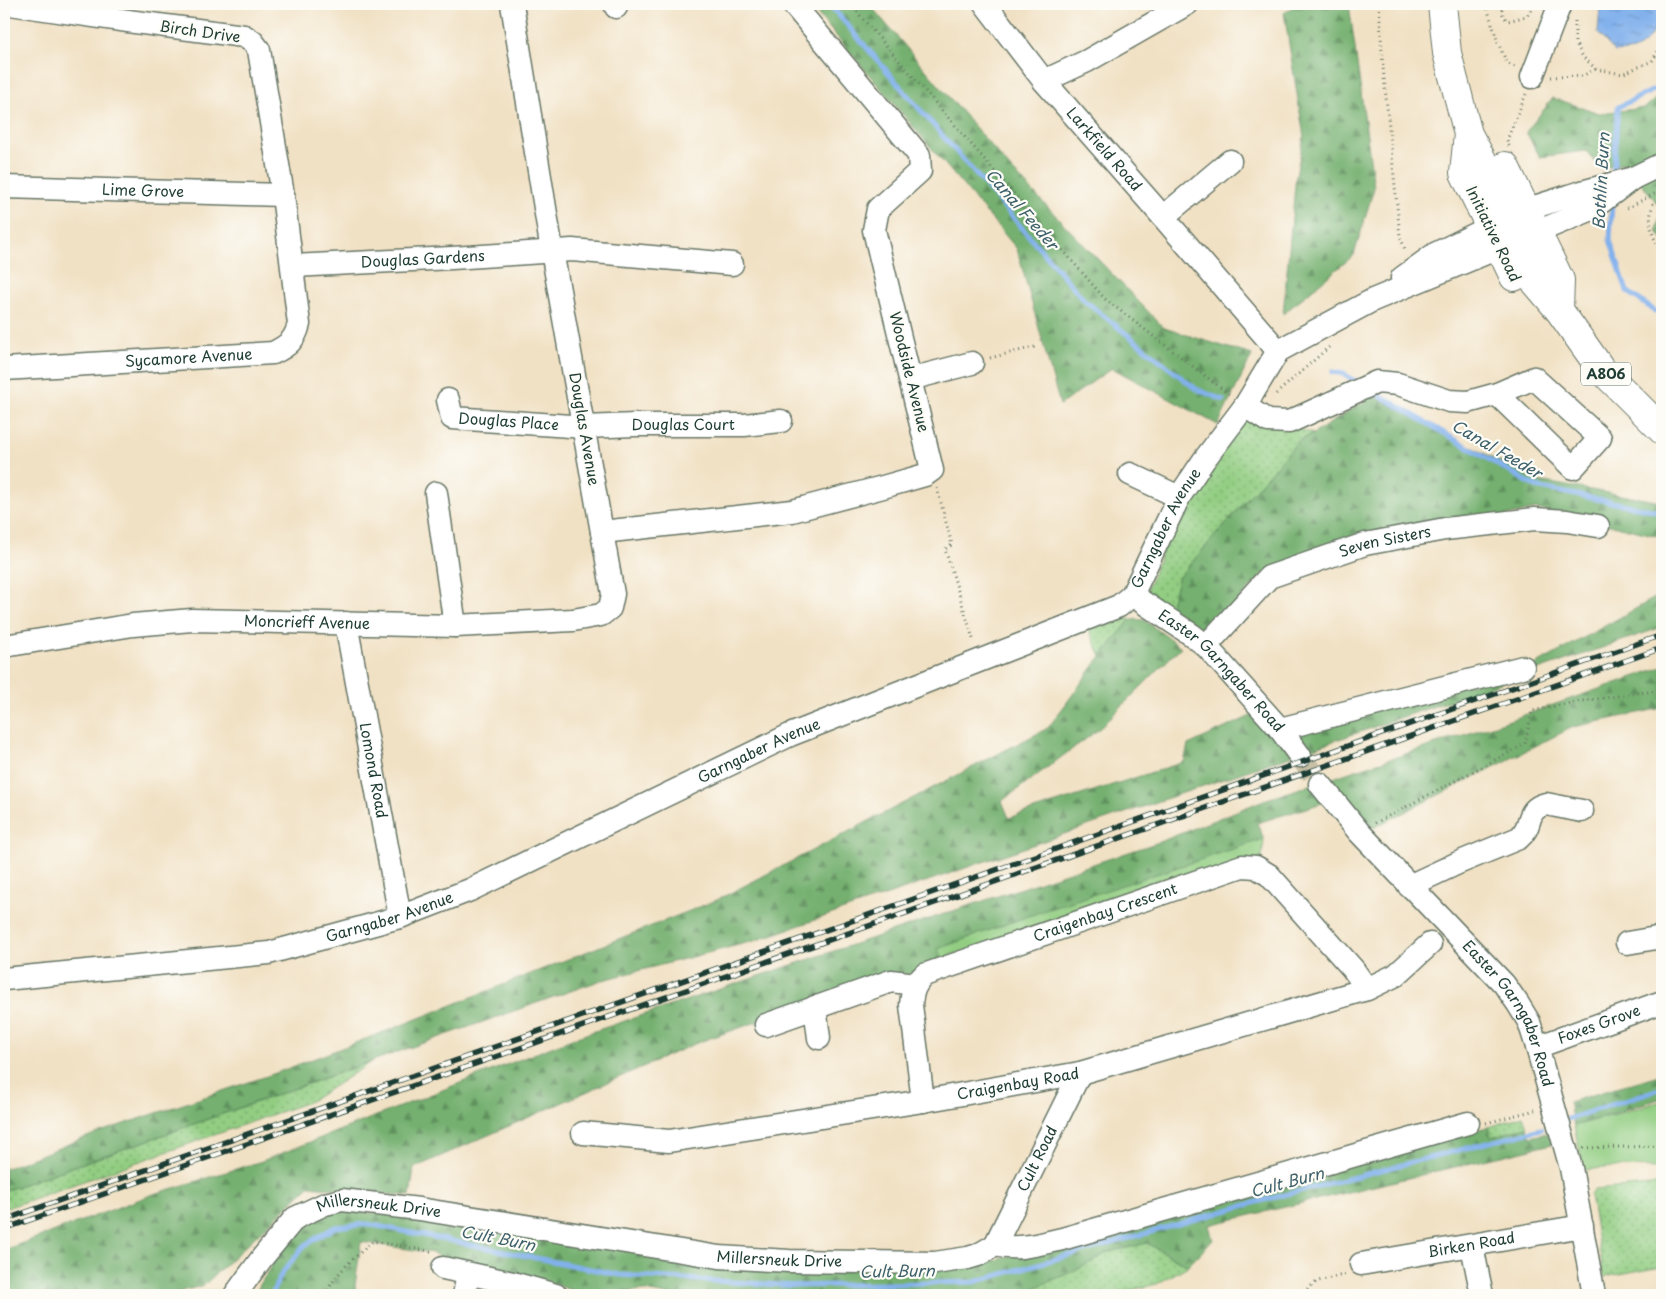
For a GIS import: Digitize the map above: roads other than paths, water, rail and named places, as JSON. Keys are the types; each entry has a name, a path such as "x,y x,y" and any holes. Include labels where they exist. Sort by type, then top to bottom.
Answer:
{"main road":[{"name":"Initiative Road","path":"1442,4 1446,53 1468,134 1464,173 1512,229 1560,280 1559,310"},
{"name":"Initiative Road","path":"1468,134 1502,161 1521,292 1559,310 1601,368 1662,430"}],"street":[{"name":"Birch Drive","path":"10,4 244,36 253,42 259,50 293,266"},
{"name":"Douglas Avenue","path":"512,4 552,251 613,594 610,608"},
{"name":"Woodside Avenue","path":"602,532 792,511 883,488 925,475 932,470 874,230 878,208 920,171 919,155 793,4"},
{"name":"Larkfield Road","path":"985,4 1044,82 1278,351"},
{"path":"1044,82 1087,61 1187,4"},
{"path":"1532,77 1568,10"},
{"path":"1163,217 1230,161"},
{"path":"1278,351 1512,229 1588,200 1662,164"},
{"name":"Lime Grove","path":"4,187 283,195"},
{"path":"552,251 572,250 732,264"},
{"name":"Douglas Gardens","path":"293,266 552,251"},
{"name":"Sycamore Avenue","path":"4,369 273,352 292,342 297,335 299,324 293,266"},
{"name":"Garngaber Avenue","path":"4,979 269,953 400,917 470,890 790,735 1119,606 1132,595 1179,497 1245,406 1278,351"},
{"path":"910,379 972,362"},
{"path":"1245,406 1268,421 1289,422 1377,382 1398,384 1449,401 1468,402 1497,394"},
{"name":"Douglas Place","path":"448,400 452,418 584,427"},
{"name":"Douglas Court","path":"584,427 744,425 781,421"},
{"path":"1128,472 1179,497"},
{"path":"436,493 455,626"},
{"name":"Seven Sisters","path":"1206,646 1269,576 1365,544 1445,529 1535,519 1567,521 1598,526"},
{"name":"Easter Garngaber Road","path":"1132,595 1192,634 1206,646 1280,729 1300,756"},
{"name":"Moncrieff Avenue","path":"4,646 133,625 192,620 455,626 573,620 601,615 610,608"},
{"name":"Lomond Road","path":"346,623 400,917"},
{"path":"1280,729 1523,667"},
{"name":"Easter Garngaber Road","path":"1320,784 1359,832 1504,984 1526,1017 1565,1149 1582,1226 1594,1295"},
{"path":"1409,886 1519,838 1526,831 1533,810 1540,806 1546,804 1582,811"},
{"name":"Craigenbay Crescent","path":"916,984 924,974 1242,866 1256,867 1269,875 1353,969 1367,989"},
{"path":"1627,942 1662,937"},
{"name":"Craigenbay Road","path":"584,1133 669,1141 923,1101 1080,1073 1367,989 1396,975 1430,944"},
{"path":"766,1025 891,981 916,984 912,993 911,1005 923,1101"},
{"name":"Foxes Grove","path":"1536,1047 1662,1002"},
{"path":"815,1007 819,1038"},
{"name":"Cult Road","path":"995,1245 1080,1073"},
{"path":"995,1245 1008,1248 1023,1248 1062,1239 1468,1123"},
{"name":"Millersneuk Drive","path":"235,1295 295,1218 325,1204 342,1200 419,1209 728,1257 790,1261 935,1263 968,1258 978,1255 995,1245"},
{"name":"Birken Road","path":"1361,1264 1582,1226"},
{"path":"1472,1246 1482,1295"},
{"path":"443,1268 466,1285 512,1283 556,1295"}],"water":[{"path":"1602,4 1662,4 1660,17 1646,42 1633,50 1615,52 1598,33"}],"waterway":[{"name":"Canal Feeder","path":"829,4 1085,301 1196,389 1223,400"},
{"name":"Bothlin Burn","path":"1613,177 1618,107 1658,88 1662,83"},
{"name":"Bothlin Burn","path":"1612,203 1610,240 1627,291 1662,316"},
{"name":"Canal Feeder","path":"1333,372 1344,374 1360,384"},
{"name":"Canal Feeder","path":"1374,392 1536,487 1662,512"},
{"name":"Cult Burn","path":"1568,1119 1662,1088"},
{"name":"Cult Burn","path":"271,1295 282,1273 305,1245 335,1227 368,1224 620,1275 796,1286 974,1282 1253,1203 1541,1129"}],"tunnel":[{"path":"1300,756 1320,784"}],"railway":[{"path":"4,1220 1662,635"},
{"path":"4,1229 1662,648"}]}
